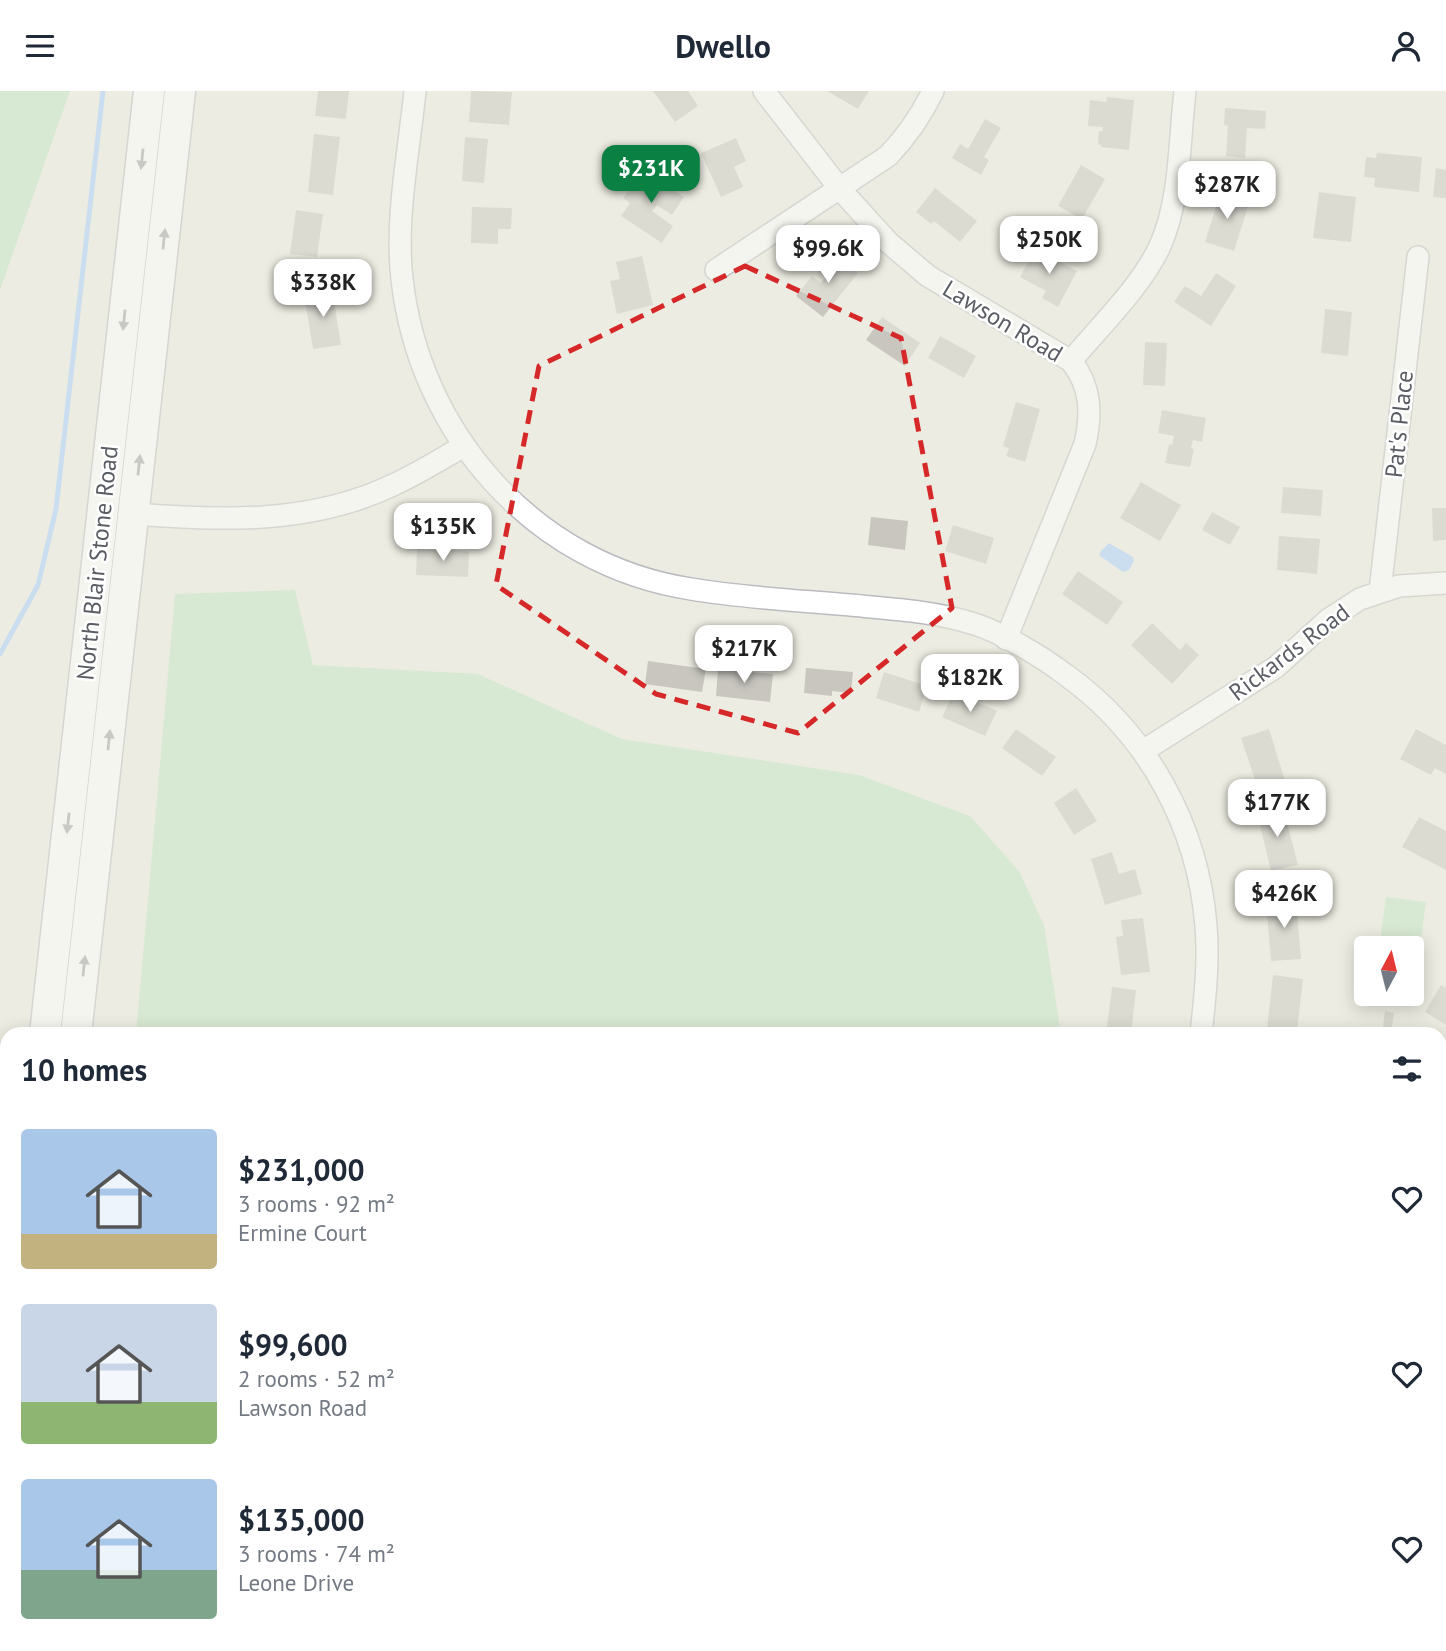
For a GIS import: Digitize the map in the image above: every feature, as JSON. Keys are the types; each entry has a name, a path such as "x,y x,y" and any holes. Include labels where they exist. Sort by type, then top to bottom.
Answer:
{"main road":[{"name":"North Blair Stone Road","path":"46,1027 149,91"},
{"name":"North Blair Stone Road","path":"77,1027 180,91"},
{"path":"108,463 119,492 134,514"}],"street":[{"path":"415,91 400,245 405,301 418,357 440,407 464,446 498,488 546,529 579,550 616,568 652,581 691,589 919,611 974,623 1043,658 1085,688 1117,719 1143,751 1163,781 1186,832 1200,883 1206,927 1207,976 1202,1027"},
{"name":"Lawson Road","path":"764,91 840,189 889,243 928,277 1070,361 1079,371 1089,402 1090,421 1080,457 1006,639"},
{"path":"716,270 888,156 912,128 933,91"},
{"path":"1070,361 1140,279 1159,249 1173,199 1185,91"},
{"name":"Pat's Place","path":"1380,591 1418,257"},
{"path":"134,514 241,520 320,509 362,498 393,485 464,446"},
{"name":"Rickards Road","path":"1143,751 1276,667 1329,619 1360,599 1399,586 1446,583"}],"highlighted area":[{"path":"745,266 901,338 952,608 798,733 656,694 496,585 539,366"}],"green space":[{"path":"0,91 70,91 0,290"},
{"path":"295,590 313,665 478,674 622,739 859,775 970,816 1019,871 1044,925 1060,1027 137,1027 175,594"},
{"path":"1386,897 1426,902 1421,936 1381,936"}],"water":[{"path":"1109,543 1133,557 1134,561 1129,570 1123,572 1100,556 1100,552"}],"building":[{"path":"318,91 349,91 346,119 315,116"},
{"path":"471,91 512,92 509,125 469,122"},
{"path":"653,91 688,91 698,106 675,122"},
{"path":"827,91 869,91 858,109"},
{"path":"1107,97 1134,100 1129,150 1101,147 1098,144 1099,131 1103,131 1103,127 1088,126 1090,100 1106,102"},
{"path":"1225,108 1266,111 1265,129 1247,128 1245,158 1226,156 1228,126 1224,125"},
{"path":"985,119 1001,128 984,157 989,160 981,175 952,158 960,144 968,149"},
{"path":"314,134 340,137 333,195 308,192"},
{"path":"465,137 488,139 484,183 462,181"},
{"path":"736,138 746,161 734,167 743,187 721,197 701,153"},
{"path":"1377,153 1422,157 1419,192 1374,187 1375,178 1364,177 1366,157 1376,158"},
{"path":"1081,165 1105,179 1082,219 1058,206"},
{"path":"1436,168 1446,170 1446,198 1433,197"},
{"path":"643,170 684,197 672,215 657,205 652,211 673,226 662,243 621,216 630,203 623,198"},
{"path":"935,188 977,221 960,242 934,221 931,224 916,212"},
{"path":"1221,191 1250,200 1234,251 1205,242"},
{"path":"1319,192 1356,197 1351,242 1313,238"},
{"path":"472,207 512,208 511,229 498,229 498,244 471,243"},
{"path":"296,210 323,214 317,257 290,254"},
{"path":"1035,249 1077,271 1058,307 1042,298 1046,291 1020,277"},
{"path":"831,251 858,273 823,317 796,296 812,276 821,283 828,274 819,266"},
{"path":"642,256 653,305 617,314 610,281 620,279 616,262"},
{"path":"1216,273 1236,286 1211,326 1174,302 1185,286 1201,296"},
{"path":"332,289 341,345 313,349 304,294"},
{"path":"1325,309 1352,312 1348,356 1321,353"},
{"path":"882,317 920,343 905,366 866,340"},
{"path":"940,336 976,356 964,378 928,358"},
{"path":"1145,342 1167,343 1165,386 1143,385"},
{"path":"1016,402 1040,409 1025,462 1006,456 1009,448 1003,446"},
{"path":"1162,410 1206,418 1202,442 1193,440 1190,467 1165,463 1169,444 1172,445 1174,436 1158,433"},
{"path":"1141,482 1181,505 1160,541 1120,518"},
{"path":"1283,487 1323,490 1321,516 1281,513"},
{"path":"1432,508 1446,508 1446,540 1433,541"},
{"path":"1212,512 1240,527 1230,545 1202,530"},
{"path":"871,517 908,521 905,550 868,545"},
{"path":"953,525 994,538 986,564 945,551"},
{"path":"1279,536 1320,539 1317,574 1277,570"},
{"path":"417,549 469,551 468,577 416,575"},
{"path":"1078,571 1123,602 1107,625 1062,594"},
{"path":"1152,623 1180,650 1186,643 1199,655 1172,684 1131,645"},
{"path":"648,661 706,669 702,692 645,684"},
{"path":"806,668 853,672 851,693 832,691 832,696 804,693"},
{"path":"718,669 773,674 770,702 716,696"},
{"path":"884,672 927,686 919,712 876,698"},
{"path":"954,692 997,711 985,736 942,717"},
{"path":"1016,729 1056,757 1042,776 1002,748"},
{"path":"1269,729 1288,790 1261,798 1241,738"},
{"path":"1416,729 1446,745 1446,774 1435,768 1431,775 1400,759"},
{"path":"1076,788 1097,821 1074,835 1054,803"},
{"path":"1283,807 1298,865 1271,871 1257,813"},
{"path":"1419,817 1446,831 1446,870 1402,847"},
{"path":"1112,852 1119,874 1135,869 1142,894 1105,905 1091,859"},
{"path":"1296,897 1301,959 1271,961 1267,915 1271,915 1270,898"},
{"path":"1143,918 1150,972 1121,975 1116,937 1123,936 1121,920"},
{"path":"1273,975 1303,979 1298,1027 1267,1027"},
{"path":"1441,985 1446,988 1446,1025 1425,1012"},
{"path":"1112,987 1136,990 1132,1027 1107,1027"},
{"path":"1385,1011 1394,1013 1392,1027 1383,1027"}],"waterway":[{"path":"0,654 38,585 56,509 103,91"}]}
